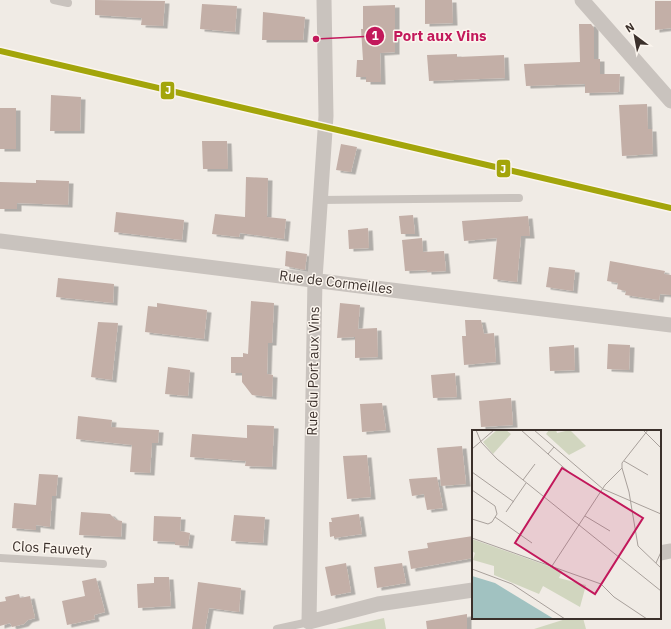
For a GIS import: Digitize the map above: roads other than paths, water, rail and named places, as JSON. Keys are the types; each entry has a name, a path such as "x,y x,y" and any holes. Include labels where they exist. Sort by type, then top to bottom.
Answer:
{"street":[{"name":"Rue du Port aux Vins","path":"309,622 315,279 326,116 324,0"},
{"path":"582,0 671,101"},
{"name":"Rue de Cormeilles","path":"0,241 315,279 671,325"},
{"path":"661,553 671,551"},
{"path":"309,622 378,604 472,590"}],"lane":[{"path":"54,0 68,2"},
{"path":"320,200 519,198"},
{"name":"Clos Fauvety","path":"0,558 104,564"},
{"path":"277,629 309,622"}],"place":[{"name":"Port aux Vins","path":"316,39"}]}
